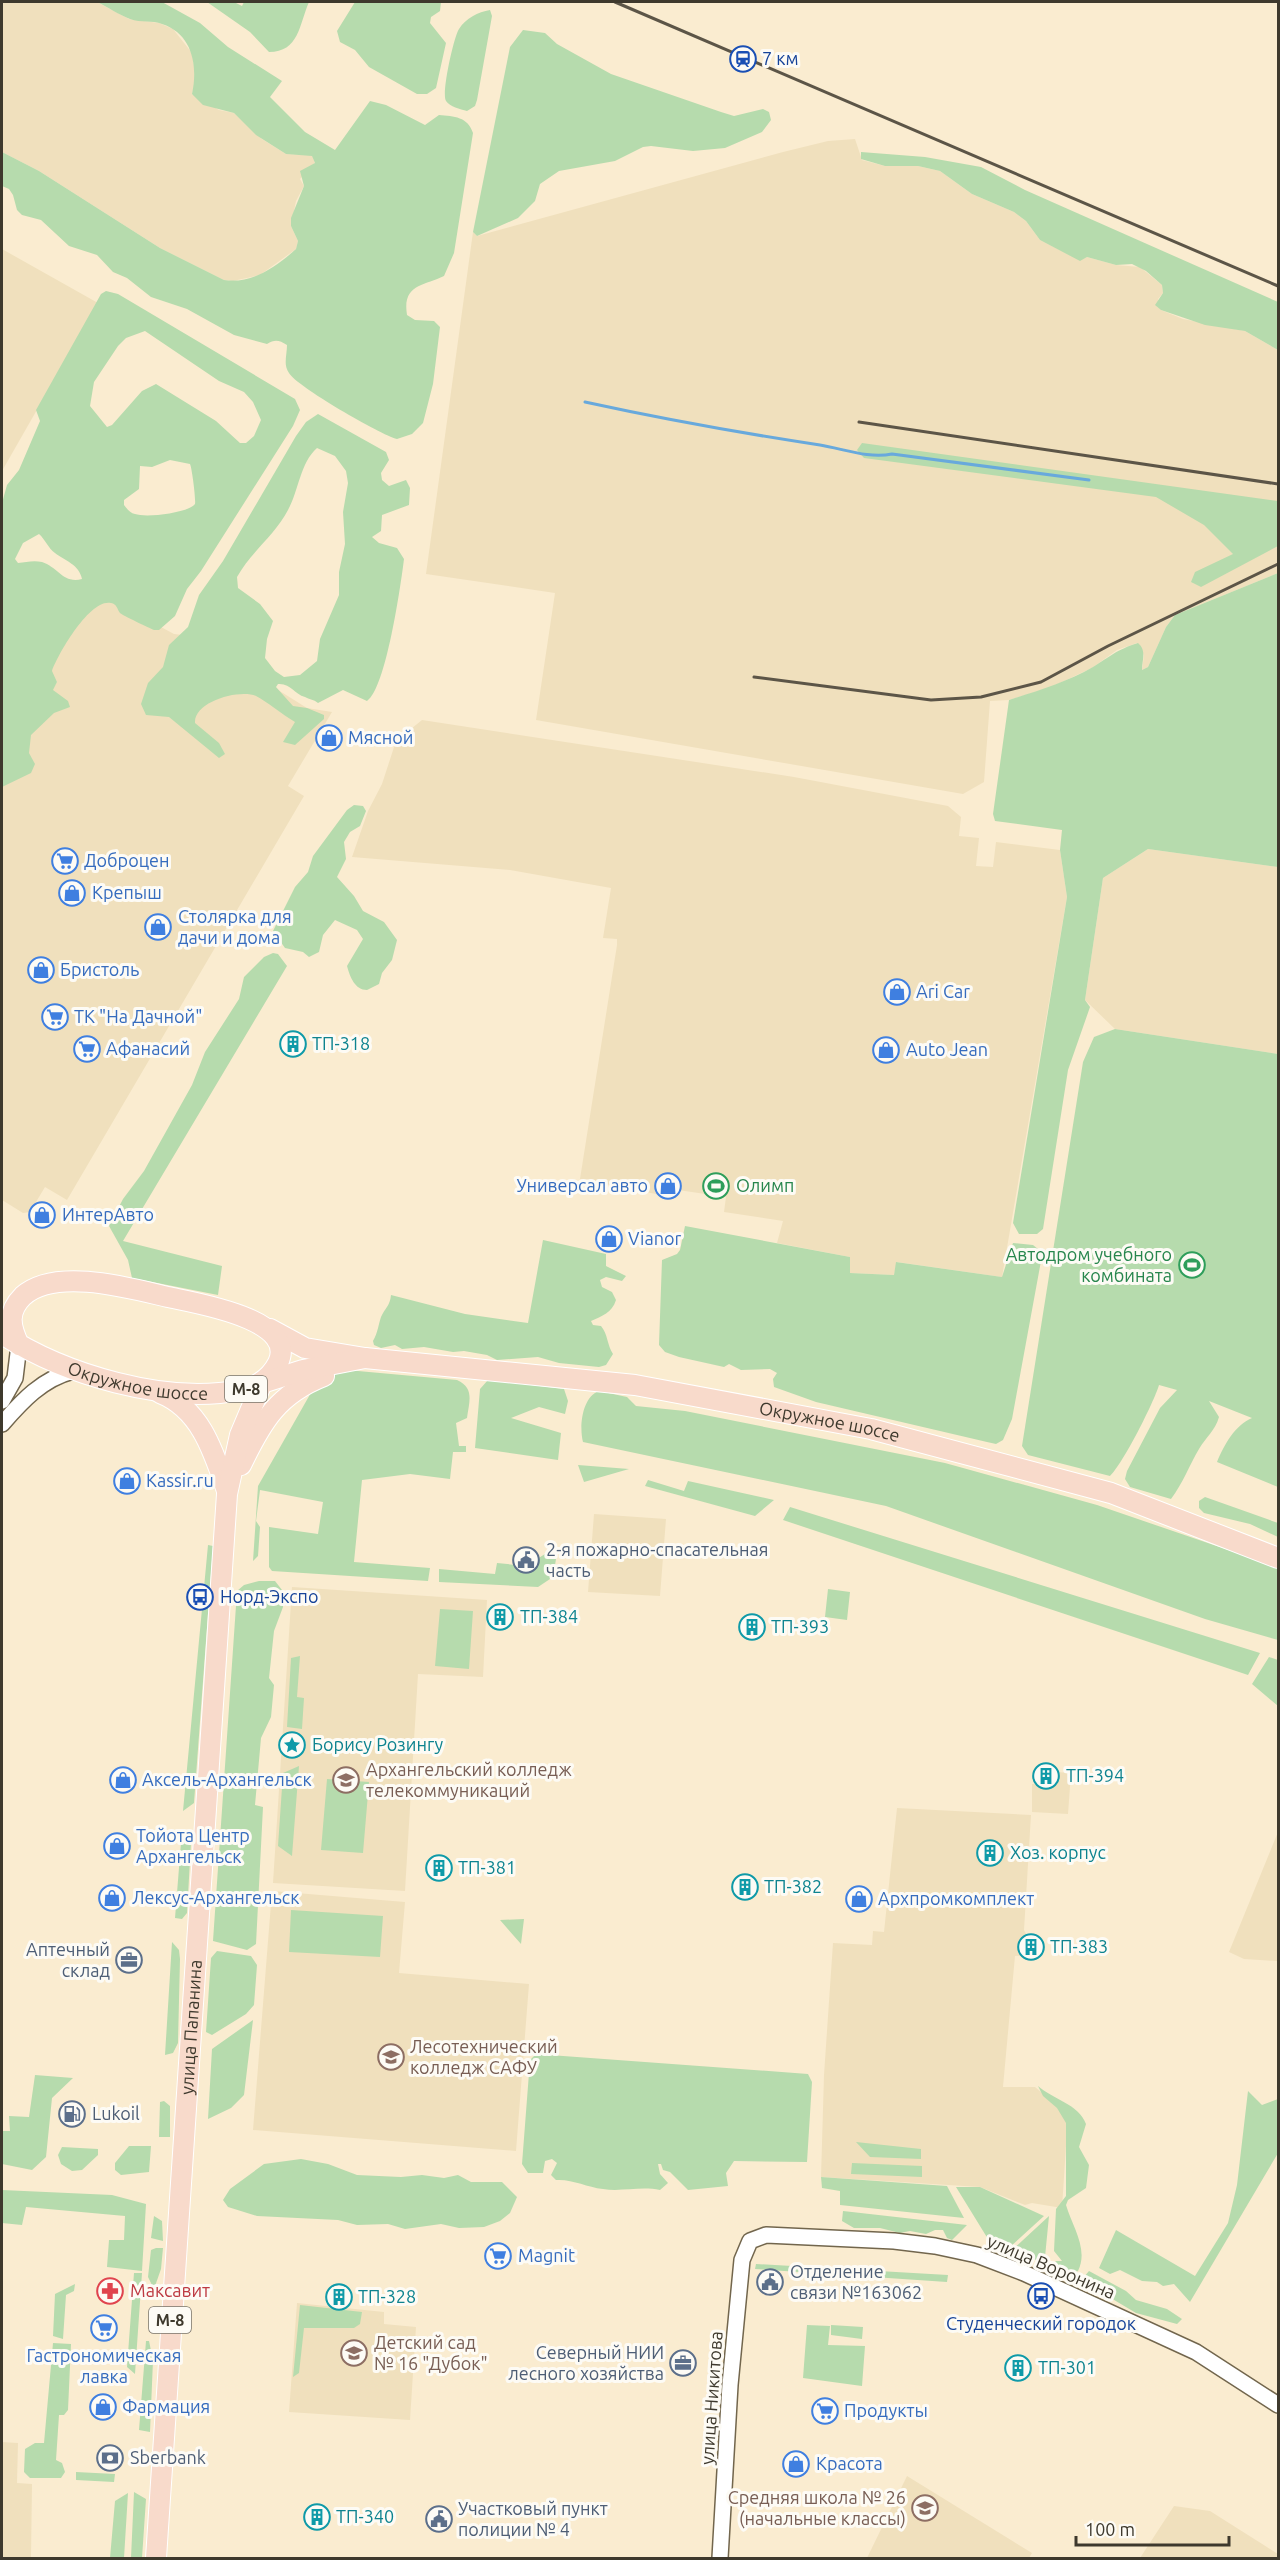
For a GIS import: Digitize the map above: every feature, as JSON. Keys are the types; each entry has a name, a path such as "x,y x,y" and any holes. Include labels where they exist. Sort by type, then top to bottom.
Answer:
{"main road":[{"name":"Окружное шоссе","path":"2,1295 55,1282 92,1282 122,1286 200,1304 270,1329 305,1348 365,1358 635,1384 871,1429 1111,1493 1278,1558"},
{"path":"19,1345 10,1322 12,1310 31,1289"},
{"name":"М-8","path":"262,1383 279,1362 282,1350 279,1340 270,1329"},
{"name":"Окружное шоссе","path":"2,1334 19,1345 73,1371 150,1389 220,1393 303,1370 365,1358"},
{"name":"улица Папанина","path":"228,1494 259,1428 280,1401 302,1385 365,1358"},
{"name":"улица Папанина","path":"156,2559 228,1494 240,1435 262,1383"},
{"name":"улица Папанина","path":"150,1389 180,1404 205,1434 228,1494"}],"street":[{"path":"2,1401 15,1378 19,1345"},
{"path":"2,1424 49,1378 73,1371"},
{"name":"улица Воронина","path":"750,2241 766,2235 812,2235 936,2246 977,2255 1024,2273 1196,2352 1278,2405"},
{"name":"улица Никитова","path":"720,2559 730,2385 742,2260 750,2241"}],"shaded area":[{"path":"2,2 97,2 129,19 159,23 173,29 192,53 196,78 192,94 219,110 234,113 262,139 286,154 312,155 315,163 300,179 304,186 296,201 291,226 298,241 296,249 260,275 233,281 224,280 160,248 39,171 2,152"},
{"path":"855,139 862,160 885,166 918,166 940,171 972,194 1014,212 1026,221 1040,240 1080,260 1087,257 1116,265 1140,267 1162,285 1163,293 1158,299 1161,310 1183,319 1245,331 1278,350 1278,573 1175,615 1166,627 1148,667 1142,670 1144,655 1137,643 1117,650 1092,668 1049,688 1009,700 990,701 984,782 963,794 536,720 555,593 426,574 473,232 477,236 783,152 828,141"},
{"path":"2,249 98,303 2,471"},
{"path":"92,590 174,634 191,636 307,708 332,712 288,786 304,796 67,1200 45,1187 30,1212 23,1213 2,1200 2,772 57,682 49,667"},
{"path":"422,720 794,777 948,806 961,817 959,836 979,838 976,866 993,867 996,842 1060,850 1067,897 1002,1277 897,1262 894,1275 850,1273 850,1257 777,1243 783,1221 724,1212 726,1197 678,1190 676,1198 580,1179 617,945 617,939 603,938 611,888 510,870 352,857 368,811 382,784 396,741"},
{"path":"1148,849 1278,867 1278,1054 1115,1029 1085,1000 1103,878"},
{"path":"594,1514 666,1519 660,1596 588,1592"},
{"name":"Архангельский колледж телекоммуникаций","path":"292,1587 487,1600 483,1677 418,1674 405,1891 273,1883"},
{"path":"1057,1772 1071,1773 1068,1814 1032,1812 1032,1784 1056,1783"},
{"path":"897,1808 1031,1815 1024,1930 1028,1938 1028,1955 1015,1956 1003,2087 1035,2087 1068,2115 1062,2208 1032,2203 1025,2205 980,2187 821,2177 824,2075 833,1943 872,1945 873,1931 884,1932"},
{"path":"1278,1832 1278,1961 1244,1959 1229,1952"},
{"name":"Лесотехнический колледж САФУ","path":"272,1891 405,1902 399,1973 529,1984 516,2151 253,2130"},
{"name":"Детский сад № 16 \"Дубок\"","path":"297,2303 384,2312 384,2324 416,2327 410,2420 289,2412"},
{"path":"2,2442 18,2443 17,2483 32,2484 31,2558 2,2558"},
{"name":"Средняя школа № 26 (начальные классы)","path":"907,2476 1032,2553 1029,2558 867,2558"},
{"path":"1174,2506 1210,2511 1278,2554 1278,2558 1140,2558"}],"green space":[{"path":"97,2 162,2 200,23 228,47 282,81 270,97 305,132 335,150 370,101 386,105 425,125 439,115 460,118 471,128 473,133 454,253 444,276 416,288 408,297 406,305 407,315 415,320 434,321 440,327 433,384 423,423 412,434 397,439 388,436 307,388 287,370 287,345 284,343 275,341 267,344 234,335 187,309 151,297 127,278 113,272 97,255 69,246 41,220 22,215 17,210 13,195 9,189 2,186 2,152 39,171 160,248 224,280 234,281 254,277 280,262 296,249 298,241 291,226 291,218 304,186 300,171 315,163 312,156 286,154 256,135 234,113 203,105 192,94 193,63 187,43 181,35 158,23 130,19"},
{"path":"207,2 234,2 242,6 244,2 309,2 300,28 292,42 279,51 269,52 250,32"},
{"path":"355,2 441,2 440,11 431,17 430,23 446,43 436,88 427,94 417,94 369,67 355,50 340,42 337,31"},
{"path":"490,10 492,16 477,100 475,106 467,111 446,101 445,88 451,53 462,25 473,16"},
{"path":"523,30 545,33 557,44 611,74 734,116 763,109 769,112 771,120 762,132 725,148 693,151 643,147 615,161 559,171 540,184 535,201 518,218 477,236 473,232 510,47"},
{"path":"861,152 925,157 981,167 1025,190 1278,302 1278,350 1245,331 1205,325 1161,310 1155,305 1163,293 1162,285 1146,271 1132,264 1116,265 1087,257 1080,261 1040,240 1026,221 1014,212 972,194 940,171 918,166 885,166 861,159"},
{"path":"106,291 118,294 295,399 300,410 293,426 201,571 187,589 175,616 159,630 154,630 120,613 113,604 103,604 94,609 76,629 52,671 57,682 53,690 68,701 70,707 54,713 31,735 29,753 35,764 31,773 2,787 2,503 7,485 19,470 40,421 36,410 101,294","holes":["145,331 219,381 244,392 253,402 261,420 254,436 246,443 240,443 216,421 156,384 142,391 112,425 107,427 90,406 94,382 118,346 126,338","170,460 190,464 195,504 184,510 157,515 140,515 129,511 124,505 124,500 139,489 140,466 152,467","39,534 53,551 75,566 82,579 75,580 65,577 42,562 18,563 15,559 23,543"]},
{"path":"318,414 386,452 389,460 381,473 382,480 389,486 406,480 410,488 409,505 382,515 381,531 372,537 379,543 397,548 404,559 386,657 374,692 367,701 343,690 318,703 301,696 286,685 278,684 276,687 293,706 307,708 324,715 324,719 295,745 283,742 295,722 256,696 240,694 210,703 197,715 195,723 219,743 225,754 219,758 169,717 146,715 141,704 148,683 163,667 169,645 188,627 199,595 223,561 306,422","holes":["317,448 335,456 346,471 348,483 343,512 345,544 339,572 339,595 320,639 317,661 300,675 284,677 275,671 265,658 267,639 273,621 260,604 238,588 237,577 283,519 311,454"]},
{"path":"862,443 1278,501 1278,546 1201,587 1191,582 1195,572 1233,554 1204,525 1156,497 864,458 857,450"},
{"path":"1278,573 1278,867 1148,849 1103,878 1085,1000 1090,1007 1068,1070 1043,1229 1037,1234 1019,1234 1013,1223 1067,897 1060,850 1062,830 995,821 993,814 1009,700 1073,677 1138,643 1143,652 1142,670 1148,667 1166,627 1175,615"},
{"path":"354,805 363,806 366,811 360,826 350,832 344,842 346,859 337,877 354,896 363,911 384,922 397,940 392,960 382,973 379,984 367,990 356,985 347,966 363,939 357,930 335,920 323,935 319,952 309,957 303,952 285,948 273,931 295,887 308,872 313,856 347,810"},
{"path":"273,953 278,954 287,966 123,1241 222,1266 218,1295 132,1278 128,1260 109,1226 123,1199 144,1171 192,1085 205,1052 239,999 244,977 264,957"},
{"path":"1115,1029 1278,1054 1278,1487 1217,1462 1235,1431 1252,1418 1209,1401 1219,1417 1171,1499 1130,1487 1125,1479 1127,1471 1160,1408 1177,1390 1159,1385 1138,1432 1110,1476 1028,1455 1022,1446 1083,1062 1094,1037"},
{"path":"685,1226 850,1257 850,1273 894,1275 896,1262 1002,1277 1013,1243 1033,1245 1038,1249 1041,1261 1012,1419 1003,1440 996,1444 816,1402 774,1387 773,1379 777,1373 770,1369 741,1370 729,1364 724,1367 665,1352 659,1345 662,1260 677,1254 680,1250"},
{"path":"543,1240 606,1254 606,1266 626,1276 622,1281 606,1277 600,1280 602,1287 612,1292 616,1300 609,1311 591,1321 593,1325 601,1326 603,1329 613,1354 606,1365 599,1367 559,1363 538,1357 497,1360 487,1355 464,1351 453,1352 424,1347 402,1349 395,1345 381,1348 374,1345 373,1341 381,1317 391,1295 465,1314 528,1323"},
{"path":"325,1368 457,1380 463,1383 469,1391 467,1418 456,1423 459,1446 466,1446 466,1452 453,1452 450,1479 410,1474 362,1480 354,1562 430,1568 428,1581 272,1571 269,1567 269,1527 318,1534 323,1502 260,1490 256,1521 260,1527 258,1556 253,1561 258,1486"},
{"path":"488,1380 564,1389 568,1401 565,1414 539,1407 511,1418 561,1433 558,1460 475,1448 480,1389"},
{"path":"599,1391 627,1397 636,1406 685,1411 945,1463 1097,1505 1278,1567 1278,1640 1205,1619 886,1506 583,1442 581,1429 585,1406 593,1394"},
{"path":"578,1465 629,1469 584,1482"},
{"path":"648,1480 684,1491 688,1481 774,1500 755,1516 645,1486"},
{"path":"1205,1497 1278,1523 1278,1537 1250,1524 1204,1513 1199,1508 1199,1501"},
{"path":"790,1507 1260,1653 1248,1675 783,1520"},
{"path":"208,1545 213,1546 194,1803 183,1811"},
{"path":"545,1554 556,1559 553,1577 538,1587 439,1582 439,1569 495,1574 497,1563 526,1566"},
{"path":"259,1581 275,1581 282,1590 283,1607 274,1631 269,1678 274,1685 271,1717 261,1738 255,1805 263,1807 256,1944 247,1950 213,1941 237,1591 244,1585"},
{"path":"828,1589 850,1592 847,1620 825,1617"},
{"path":"440,1609 473,1611 469,1669 435,1666"},
{"path":"300,1656 297,1697 304,1698 302,1729 287,1727 291,1658"},
{"path":"1269,1657 1278,1660 1278,1706 1252,1684"},
{"path":"299,1766 292,1856 278,1846 283,1773"},
{"path":"327,1779 369,1782 363,1853 321,1850"},
{"path":"182,1830 191,1843 187,1913 182,1919 175,1918"},
{"path":"291,1910 383,1916 380,1957 289,1952"},
{"path":"524,1919 521,1944 500,1920"},
{"path":"172,1942 179,1950 180,1959 178,2043 173,2053 165,2055"},
{"path":"217,1951 251,1956 257,1965 254,2005 246,2014 212,2035 206,2032 211,1958"},
{"path":"253,2020 244,2095 231,2108 208,2119 212,2049"},
{"path":"536,2054 808,2074 812,2082 807,2162 734,2161 726,2173 728,2186 688,2190 670,2172 663,2170 661,2164 658,2164 660,2174 668,2183 660,2190 610,2190 556,2180 551,2175 557,2163 552,2159 545,2161 543,2173 528,2173 522,2164 530,2060"},
{"path":"35,2075 73,2078 52,2098 46,2157 32,2170 2,2164 2,2131 10,2131 9,2116 29,2117"},
{"path":"1038,2086 1078,2111 1086,2124 1079,2147 1089,2165 1086,2188 1068,2200 1066,2205 1081,2246 1081,2263 1078,2271 1068,2276 1058,2274 1051,2266 1056,2261 1062,2261 1054,2251 1056,2209 1066,2196 1066,2123 1057,2108 1043,2096"},
{"path":"1248,2091 1262,2105 1278,2099 1278,2153 1190,2302 1174,2284 1163,2286 1157,2282 1142,2281 1120,2270 1110,2274 1099,2268 1116,2230 1195,2276 1228,2223 1237,2185"},
{"path":"164,2101 170,2106 170,2137 159,2137 160,2102"},
{"path":"856,2142 921,2149 921,2159 870,2157"},
{"path":"129,2146 151,2146 149,2172 121,2175 115,2170 115,2163"},
{"path":"62,2147 98,2149 98,2155 82,2170 72,2171 61,2164 58,2155"},
{"path":"301,2159 328,2164 357,2175 401,2177 422,2175 444,2178 458,2175 471,2182 502,2182 517,2197 510,2213 500,2221 484,2227 459,2228 441,2224 405,2229 388,2224 357,2225 338,2220 257,2216 228,2207 223,2200 230,2189 264,2164"},
{"path":"852,2163 922,2166 922,2177 851,2174"},
{"path":"821,2177 947,2186 964,2218 840,2205 840,2191 822,2188"},
{"path":"956,2187 980,2187 1044,2216 1009,2248 988,2239"},
{"path":"2,2190 112,2195 146,2204 142,2271 107,2267 109,2240 124,2240 125,2216 26,2207 22,2225 2,2223"},
{"path":"843,2211 967,2225 952,2240 947,2238 943,2230 935,2230 926,2234 910,2231 900,2233 880,2228 854,2228 842,2221"},
{"path":"154,2216 162,2221 163,2241 151,2238"},
{"path":"1049,2216 1045,2257 1039,2261 1011,2251"},
{"path":"163,2248 161,2269 154,2289 148,2277 151,2250"},
{"path":"756,2264 948,2275 947,2282 755,2269"},
{"path":"1089,2271 1126,2291 1136,2300 1167,2309 1182,2319 1177,2324 1136,2313 1099,2291 1083,2290 1078,2284"},
{"path":"134,2273 142,2273 135,2374 127,2367"},
{"path":"75,2284 74,2291 66,2295 63,2339 53,2336 55,2294"},
{"path":"300,2305 362,2312 360,2324 354,2328 304,2328 299,2373 293,2377"},
{"path":"807,2325 830,2326 828,2345 865,2346 862,2386 803,2378"},
{"path":"831,2325 863,2327 862,2339 831,2335"},
{"path":"146,2341 149,2341 153,2360 150,2432 139,2430"},
{"path":"53,2343 71,2344 68,2410 64,2415 59,2415 56,2460 62,2463 65,2472 61,2478 30,2478 24,2472 25,2449 35,2443 44,2443"},
{"path":"76,2472 115,2474 114,2482 76,2480"},
{"path":"134,2492 146,2499 142,2558 131,2558"},
{"path":"128,2493 124,2558 110,2558 115,2501"}],"waterway":[{"path":"585,402 731,431 865,454 892,454 1089,480"}],"railway":[{"path":"615,2 1278,286"},
{"path":"859,422 1278,484"},
{"path":"754,677 931,700 981,697 1041,682 1108,646 1278,564"}],"place":[{"name":"7 км","path":"743,59"},
{"name":"Мясной","path":"329,738"},
{"name":"Доброцен","path":"65,861"},
{"name":"Крепыш","path":"72,893"},
{"name":"Столярка для дачи и дома","path":"158,927"},
{"name":"Бристоль","path":"41,970"},
{"name":"Ari Car","path":"897,992"},
{"name":"ТК \"На Дачной\"","path":"55,1017"},
{"name":"ТП-318","path":"293,1044"},
{"name":"Афанасий","path":"87,1049"},
{"name":"Auto Jean","path":"886,1050"},
{"name":"Универсал авто","path":"668,1186"},
{"name":"Олимп","path":"716,1186"},
{"name":"ИнтерАвто","path":"42,1215"},
{"name":"Vianor","path":"609,1239"},
{"name":"Автодром учебного комбината","path":"1192,1265"},
{"name":"Kassir.ru","path":"127,1481"},
{"name":"2-я пожарно-спасательная часть","path":"526,1560"},
{"name":"Норд-Экспо","path":"200,1597"},
{"name":"ТП-384","path":"500,1617"},
{"name":"ТП-393","path":"752,1627"},
{"name":"Борису Розингу","path":"292,1745"},
{"name":"ТП-394","path":"1046,1776"},
{"name":"Аксель-Архангельск","path":"123,1780"},
{"name":"Архангельский колледж телекоммуникаций","path":"346,1780"},
{"name":"Тойота Центр Архангельск","path":"117,1846"},
{"name":"Хоз. корпус","path":"990,1853"},
{"name":"ТП-381","path":"439,1868"},
{"name":"ТП-382","path":"745,1887"},
{"name":"Лексус-Архангельск","path":"112,1898"},
{"name":"Архпромкомплект","path":"859,1899"},
{"name":"ТП-383","path":"1031,1947"},
{"name":"Аптечный склад","path":"129,1960"},
{"name":"Лесотехнический колледж САФУ","path":"391,2057"},
{"name":"Lukoil","path":"72,2114"},
{"name":"Magnit","path":"498,2256"},
{"name":"Отделение связи №163062","path":"770,2282"},
{"name":"Максавит","path":"110,2291"},
{"name":"Студенческий городок","path":"1041,2296"},
{"name":"ТП-328","path":"339,2297"},
{"name":"Гастрономическая лавка","path":"104,2328"},
{"name":"Детский сад № 16 \"Дубок\"","path":"354,2353"},
{"name":"Северный НИИ лесного хозяйства","path":"683,2363"},
{"name":"ТП-301","path":"1018,2368"},
{"name":"Фармация","path":"103,2407"},
{"name":"Продукты","path":"825,2411"},
{"name":"Sberbank","path":"110,2458"},
{"name":"Красота","path":"796,2464"},
{"name":"Средняя школа № 26 (начальные классы)","path":"925,2508"},
{"name":"ТП-340","path":"317,2517"},
{"name":"Участковый пункт полиции № 4","path":"439,2519"}]}
